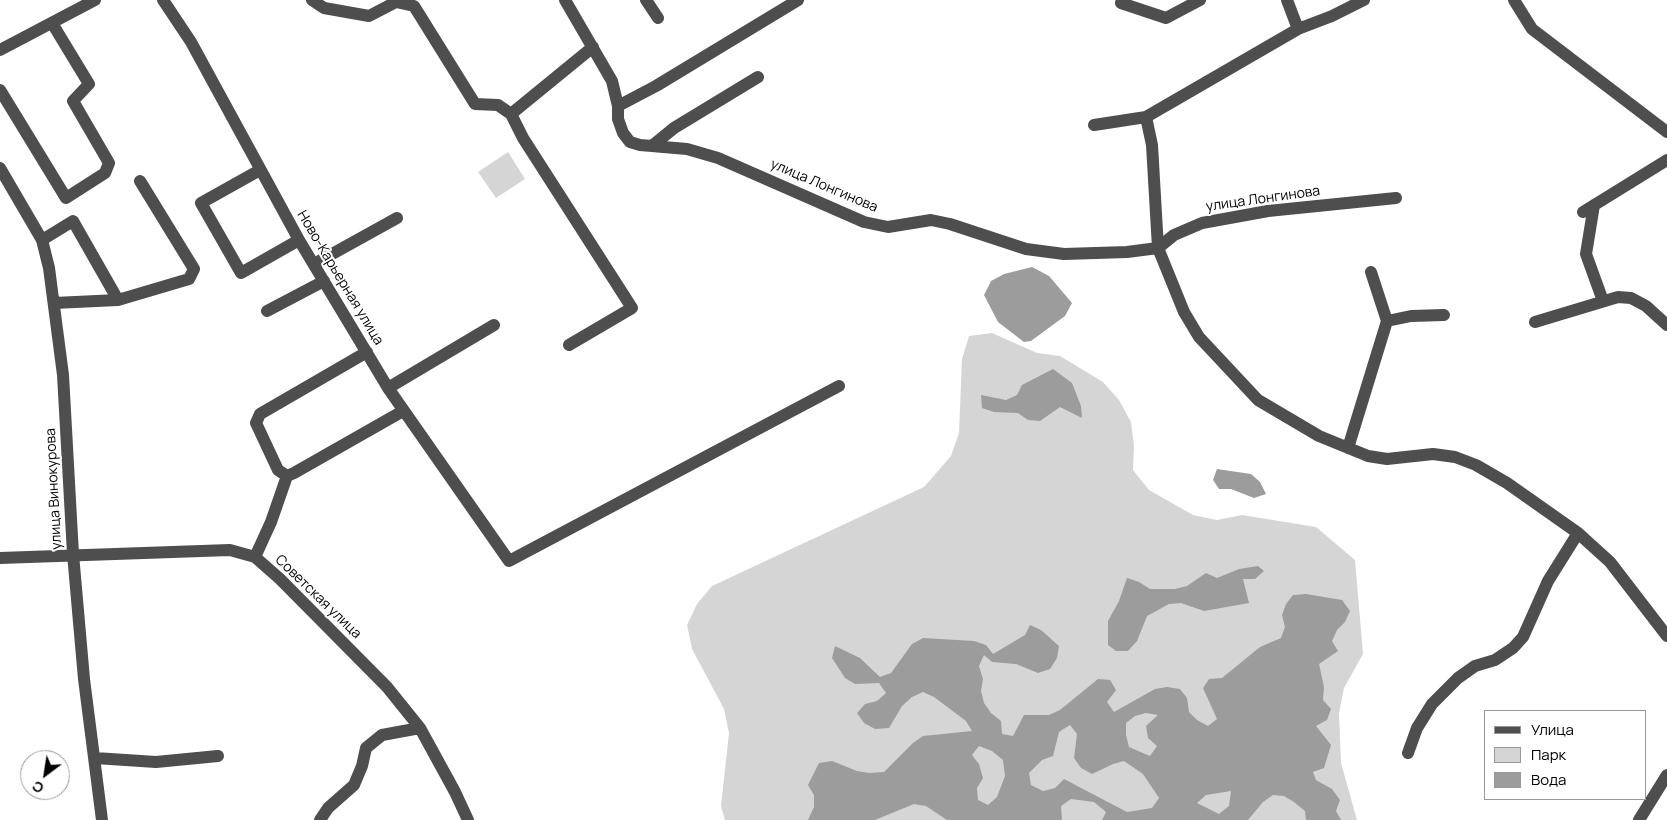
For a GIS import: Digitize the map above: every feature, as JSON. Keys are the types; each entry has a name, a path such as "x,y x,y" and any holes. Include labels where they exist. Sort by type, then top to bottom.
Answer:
{"street":[{"path":"0,50 95,0"},
{"name":"Ново-Карьерная улица","path":"163,0 191,42 299,240 388,388 509,561 839,386"},
{"path":"312,0 324,8 369,16 396,2 414,6 475,104 498,105 512,114 523,138 632,308 569,344"},
{"name":"улица Лонгинова","path":"565,0 612,81 622,133 630,142 687,149 718,158 864,222 888,227 931,220 950,224 1026,249 1064,254 1126,252 1158,248 1174,235 1202,223 1268,212 1396,198"},
{"path":"646,0 658,18"},
{"path":"618,106 798,0"},
{"path":"1121,3 1166,18 1200,0"},
{"path":"1287,0 1298,29"},
{"path":"1094,125 1146,117 1298,29 1332,16 1364,0"},
{"path":"1514,0 1532,29 1667,132"},
{"path":"0,90 66,198 105,173 109,163 74,101 76,96 86,90 89,84 52,23"},
{"path":"512,114 593,47"},
{"path":"652,146 674,128 758,77"},
{"path":"1146,117 1152,145 1158,248 1184,312 1199,336 1217,358 1258,400 1319,436 1368,456 1387,459 1433,454 1455,457 1476,465 1506,483 1578,533 1610,562 1667,636"},
{"path":"1583,212 1667,160"},
{"name":"улица Винокурова","path":"0,168 42,240 54,303 63,375 73,554 84,679 102,820"},
{"path":"260,170 201,203 241,273 299,240"},
{"path":"54,303 118,300 190,278 194,268 140,181"},
{"path":"1594,205 1586,254 1603,301"},
{"path":"314,264 397,218"},
{"path":"42,240 73,221 118,300"},
{"path":"1348,448 1387,321 1371,272"},
{"path":"267,311 324,281"},
{"path":"1535,322 1618,297 1632,298 1646,306 1667,325"},
{"path":"1387,321 1412,316 1444,315"},
{"path":"388,388 494,326"},
{"path":"287,476 278,470 256,423 260,414 366,352"},
{"path":"255,557 271,522 287,476 403,411"},
{"path":"1408,753 1417,728 1438,697 1474,666 1495,660 1513,648 1523,637 1548,581 1578,533"},
{"name":"Советская улица","path":"0,558 230,550 255,557 280,579 387,687 420,728 468,820"},
{"path":"320,820 328,808 354,785 362,766 366,748 382,735 420,728"},
{"path":"95,758 156,762 218,756"},
{"path":"1639,820 1667,775"}],"green space":[{"path":"508,152 525,179 496,198 478,172"},
{"path":"992,333 1037,353 1060,356 1103,382 1119,400 1131,422 1134,446 1133,470 1149,490 1193,515 1217,520 1242,515 1316,527 1355,560 1363,654 1344,688 1339,713 1341,763 1357,820 725,820 721,806 729,733 724,709 692,649 687,625 697,604 712,586 924,487 951,456 959,433 962,359 969,336"}],"water":[{"path":"1032,267 1049,276 1072,303 1065,316 1031,341 1024,342 998,322 984,295 991,281 1004,274"},
{"path":"1053,369 1072,383 1081,406 1082,418 1060,407 1040,421 1028,420 1018,413 994,412 982,408 981,395 1006,400 1017,395 1022,385"},
{"path":"1217,469 1251,474 1260,482 1266,494 1254,498 1231,489 1219,489 1213,480"},
{"path":"1258,566 1264,571 1255,579 1243,579 1249,603 1204,611 1181,603 1169,604 1147,616 1137,641 1128,651 1116,651 1108,645 1108,621 1119,601 1127,578 1139,582 1150,589 1175,589 1187,586 1206,573 1217,578 1239,569"},
{"path":"1306,594 1342,600 1350,611 1332,641 1338,651 1319,664 1324,687 1323,700 1331,709 1327,720 1316,726 1331,745 1324,768 1313,772 1316,780 1332,789 1340,800 1336,811 1341,820 1306,820 1305,811 1294,802 1284,796 1273,795 1263,802 1248,820 1102,820 1106,812 1094,802 1071,799 1061,806 1062,820 947,820 926,806 914,804 875,820 808,820 814,807 814,795 808,785 819,763 832,761 857,771 869,773 884,772 913,743 923,736 972,731 966,721 934,697 923,692 912,697 902,706 889,728 875,729 864,723 857,713 865,704 877,701 886,693 879,683 855,684 845,678 832,658 835,646 860,658 880,677 891,673 912,644 923,638 974,641 986,645 993,654 1025,635 1030,625 1041,630 1059,646 1057,658 1050,669 1038,673 1016,664 992,662 984,655 979,666 983,679 981,691 984,703 991,713 1001,721 1002,734 1013,736 1024,715 1049,715 1060,710 1098,679 1110,680 1116,690 1107,702 1114,712 1155,689 1167,687 1180,689 1187,698 1189,712 1197,720 1208,726 1217,719 1203,688 1209,679 1222,678 1260,647 1281,638 1285,627 1282,615 1286,604 1293,595","holes":["1146,713 1158,715 1146,726 1148,738 1157,746 1150,756 1129,747 1126,723 1135,716","1070,725 1077,734 1074,758 1081,768 1092,774 1124,761 1143,774 1159,798 1152,808 1127,812 1064,779 1055,788 1043,791 1031,785 1029,773 1042,760 1053,756 1059,732","979,746 992,751 1003,760 1005,776 997,797 988,805 978,800 977,788 983,778 979,764 972,755","1231,791 1229,806 1219,814 1197,803 1206,795"]}]}
